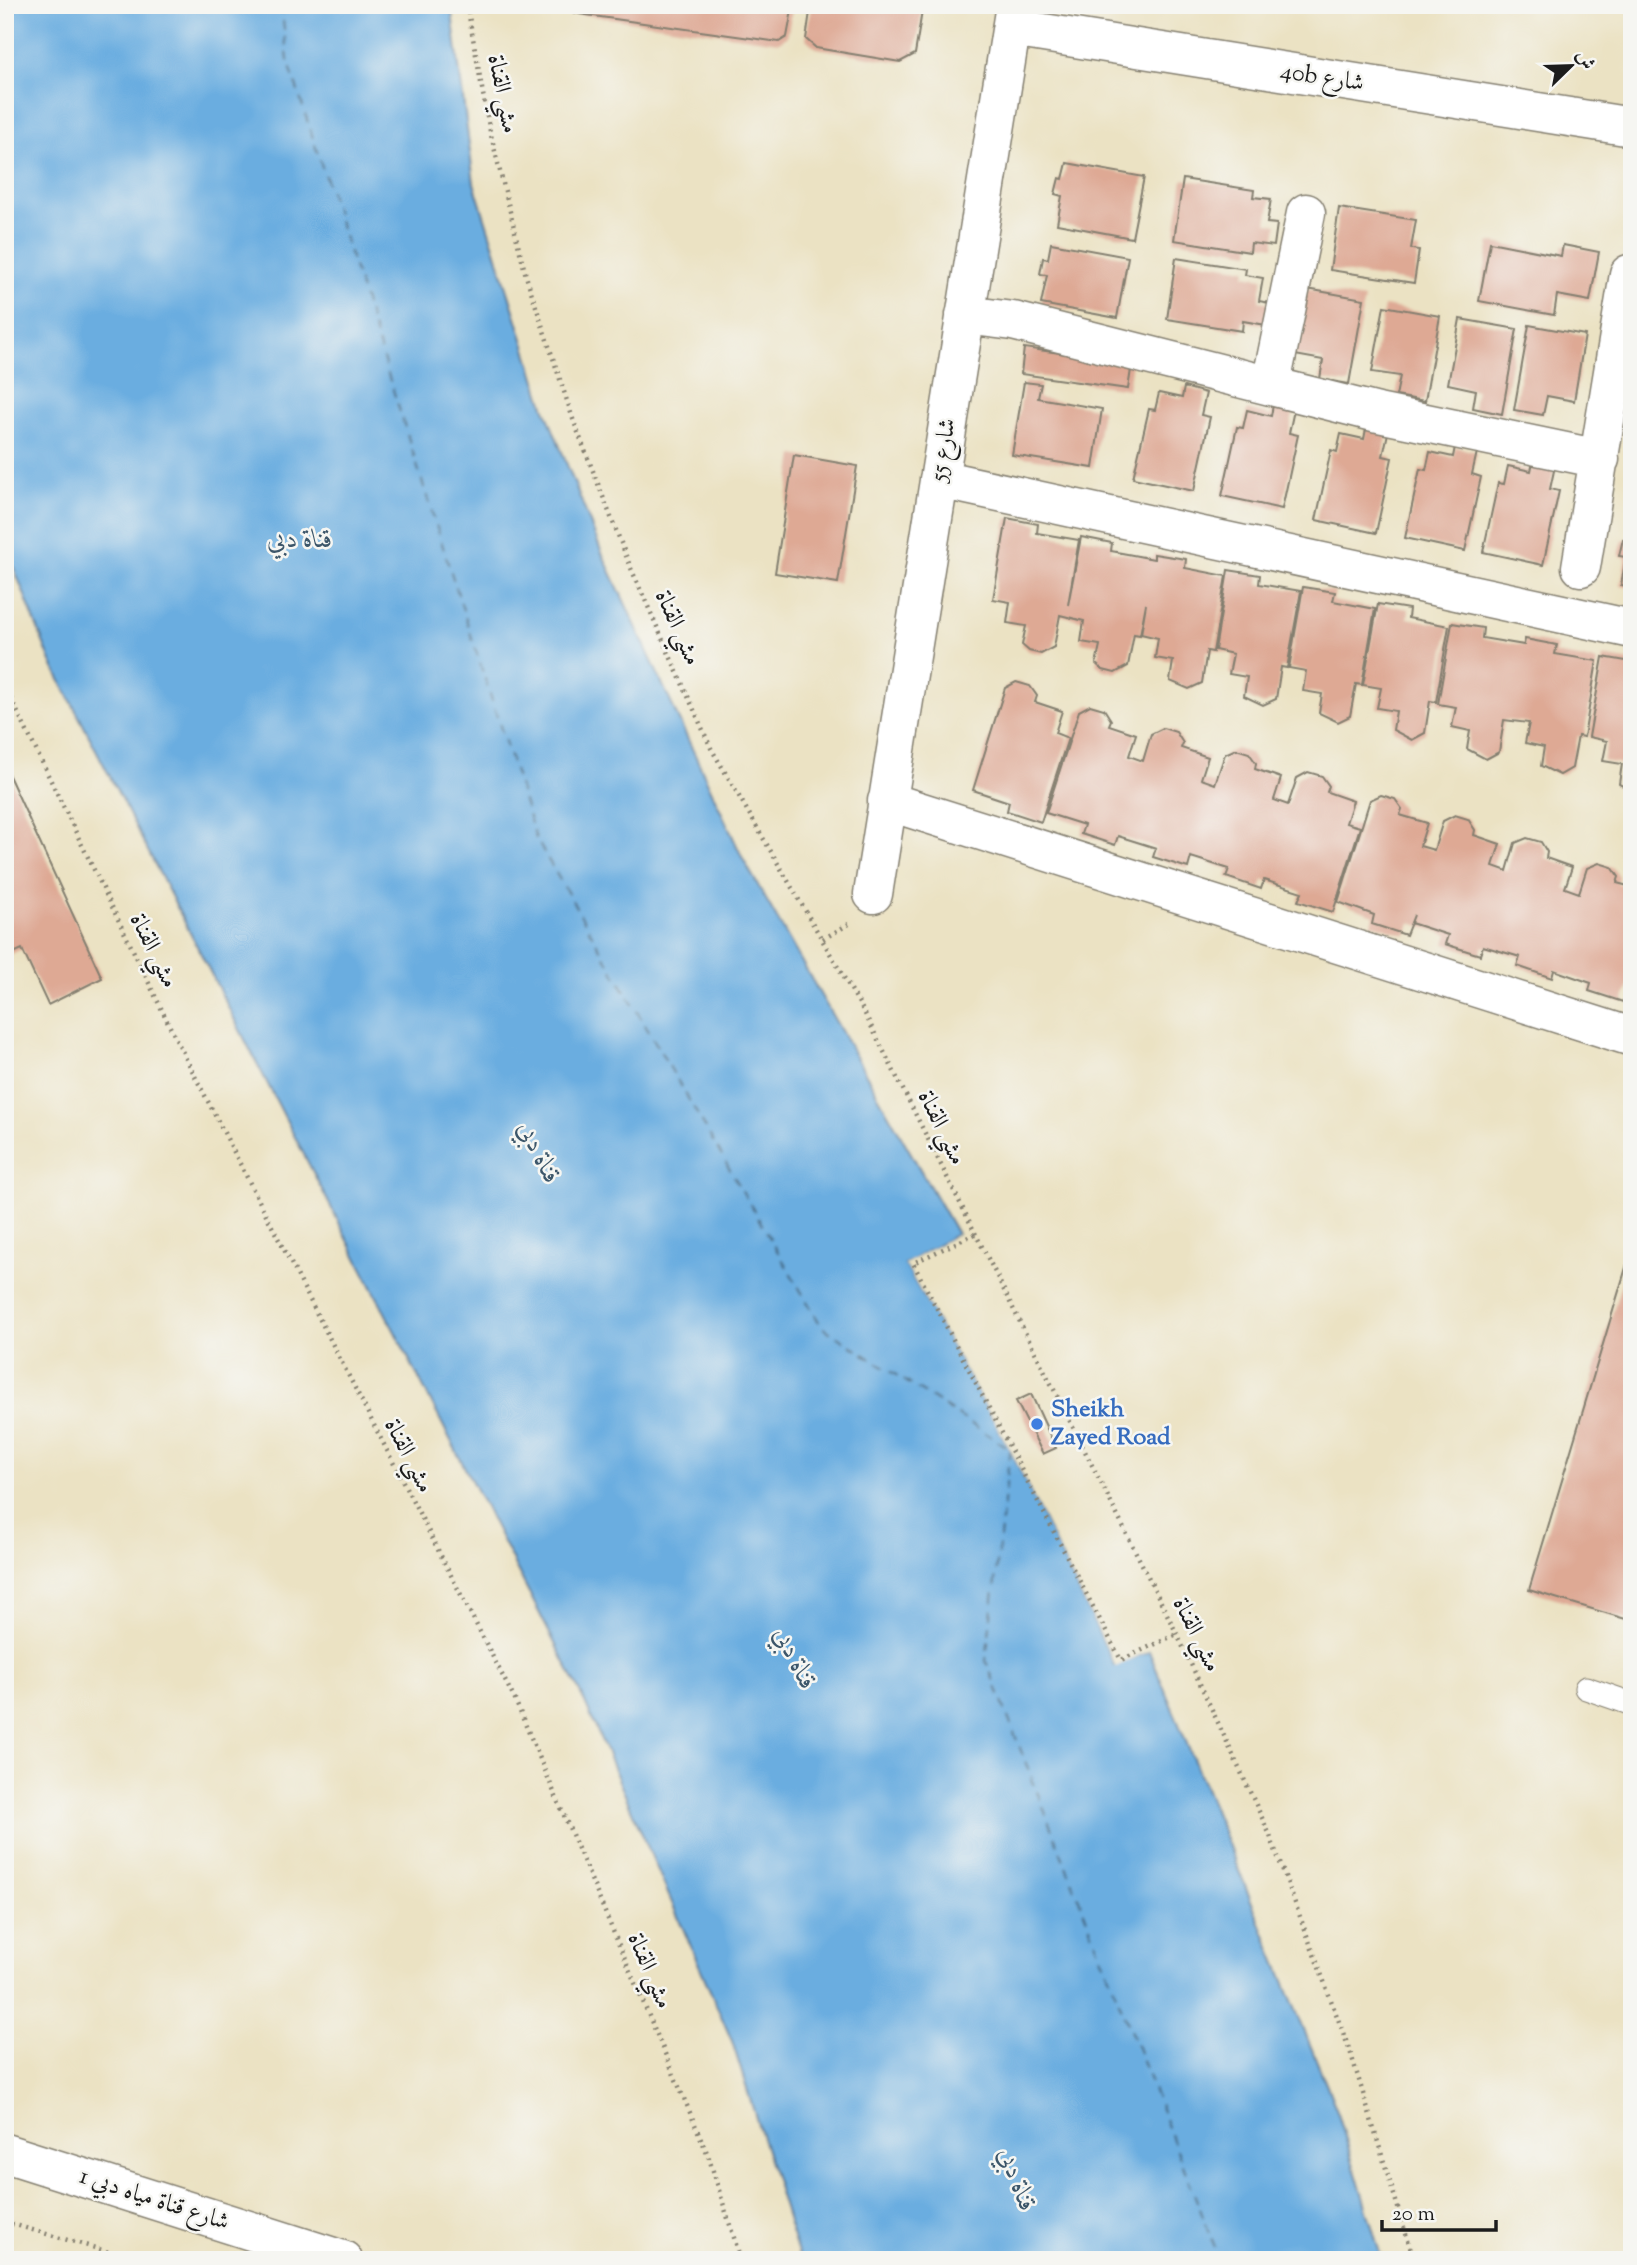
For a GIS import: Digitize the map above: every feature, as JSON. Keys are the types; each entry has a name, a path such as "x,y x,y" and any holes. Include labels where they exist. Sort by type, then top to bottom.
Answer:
{"street":[{"name":"40b شارع","path":"1013,17 1632,127"},
{"name":"شارع 55","path":"873,894 1013,17"},
{"path":"1271,384 1306,213"},
{"path":"1581,567 1629,274"},
{"path":"965,315 1013,321 1378,413 1600,459"},
{"path":"939,479 1632,629"},
{"path":"887,801 1632,1037"},
{"name":"شارع قناة مياه دبي 1","path":"5,2153 344,2260"}],"lane":[{"path":"1586,1688 1632,1704"}],"path":[{"name":"مشي القناة","path":"467,5 489,127 526,276 574,422 630,566 711,748 864,1012 1177,1634 1269,1833 1351,2054 1414,2260"},
{"name":"مشي القناة","path":"5,686 182,1051 515,1700 708,2155 741,2260"},
{"path":"975,1234 913,1263 1121,1660 1177,1634"},
{"path":"5,2222 137,2260"}],"water":[{"name":"قناة دبي","path":"5,5 451,5 474,183 545,409 602,553 743,859 957,1234 905,1264 1010,1449 1115,1666 1149,1651 1338,2113 1382,2260 800,2260 732,2041 583,1698 51,662 5,545"}],"pier":[{"path":"957,1234 959,1237 909,1265 1013,1448 1117,1662 1148,1648 1152,1649 1116,1667 1010,1449 905,1264"}],"building":[{"path":"547,5 793,5 787,37 779,42 579,14"},
{"path":"811,5 923,5 915,54 900,62 816,48 806,39"},
{"path":"1067,163 1144,177 1132,238 1057,224 1062,196 1055,194"},
{"path":"1183,179 1254,190 1253,197 1271,199 1267,223 1277,224 1274,246 1251,243 1250,252 1174,240"},
{"path":"1339,208 1416,220 1411,249 1419,250 1414,283 1330,270"},
{"path":"1490,242 1561,256 1563,245 1599,252 1590,301 1557,295 1554,315 1479,301"},
{"path":"1051,243 1128,257 1117,318 1041,304 1047,275 1040,274 1043,258 1048,259"},
{"path":"1176,258 1246,269 1245,275 1263,278 1259,301 1269,303 1266,325 1243,321 1242,331 1167,319"},
{"path":"1307,289 1364,299 1349,384 1320,379 1323,360 1295,355"},
{"path":"1384,306 1440,316 1425,401 1396,396 1400,376 1372,372"},
{"path":"1460,319 1517,329 1502,414 1473,408 1476,390 1448,384"},
{"path":"1529,325 1585,335 1574,401 1547,396 1543,415 1514,410"},
{"path":"1024,348 1132,363 1128,389 1021,374"},
{"path":"1024,382 1041,384 1038,398 1102,409 1093,468 1012,455"},
{"path":"1184,387 1206,393 1201,415 1210,417 1194,491 1133,478 1149,409 1155,410 1159,393 1182,398"},
{"path":"1273,405 1294,410 1289,433 1298,435 1282,509 1222,496 1237,427 1243,428 1247,410 1271,416"},
{"path":"1366,429 1388,433 1383,456 1392,458 1376,533 1316,520 1331,450 1337,452 1341,434 1364,439"},
{"path":"1455,447 1477,452 1472,474 1481,477 1465,551 1405,538 1420,469 1426,470 1430,452 1453,457"},
{"path":"794,455 857,466 838,583 775,573"},
{"path":"1533,462 1555,466 1550,489 1559,491 1543,565 1483,552 1498,483 1504,484 1508,466 1531,471"},
{"path":"1007,518 1038,524 1037,533 1079,540 1068,605 1081,537 1112,543 1111,551 1154,559 1154,554 1186,559 1185,568 1226,576 1213,652 1207,651 1202,683 1189,689 1170,681 1173,661 1155,658 1158,638 1141,634 1146,604 1140,635 1134,634 1128,666 1115,673 1103,670 1096,664 1100,645 1081,642 1084,621 1060,615 1054,647 1041,654 1029,651 1022,645 1026,626 1007,623 1010,602 993,599"},
{"path":"1630,526 1632,587 1621,585 1626,557 1619,556 1623,539 1628,540"},
{"path":"1228,570 1260,575 1259,584 1301,591 1287,668 1281,667 1276,699 1263,705 1244,696 1247,677 1229,674 1233,654 1215,650"},
{"path":"1303,587 1335,592 1333,601 1375,609 1362,685 1356,684 1350,716 1338,722 1319,713 1322,694 1303,691 1306,671 1289,668"},
{"path":"1378,604 1409,609 1408,618 1449,626 1436,702 1430,701 1425,733 1412,740 1393,730 1396,711 1377,708 1381,688 1363,685"},
{"path":"1452,623 1483,628 1482,638 1524,645 1525,639 1557,645 1555,654 1597,661 1584,737 1578,736 1572,768 1560,775 1541,766 1544,747 1525,743 1529,723 1504,720 1499,752 1486,759 1467,749 1470,731 1452,727 1456,707 1438,704"},
{"path":"1603,657 1632,662 1632,791 1619,784 1622,764 1603,761 1607,741 1589,737"},
{"path":"1016,682 1030,686 1037,696 1035,702 1062,711 1055,733 1068,738 1041,822 1007,811 1009,802 973,790 1005,688"},
{"path":"1090,705 1104,709 1111,720 1109,725 1136,734 1129,756 1143,761 1151,734 1163,728 1176,732 1183,743 1181,748 1208,757 1201,779 1215,784 1225,754 1236,749 1249,753 1256,763 1255,769 1281,778 1274,800 1288,805 1297,778 1308,772 1322,776 1329,786 1327,792 1353,801 1346,823 1360,827 1333,912 1298,901 1302,892 1264,880 1261,889 1226,877 1229,869 1191,857 1188,868 1153,857 1156,848 1118,836 1115,845 1081,834 1084,825 1046,813 1079,711"},
{"path":"5,767 102,978 48,1005 22,949 5,957"},
{"path":"1381,795 1395,799 1402,809 1400,815 1427,823 1420,846 1434,850 1443,821 1455,815 1468,819 1475,830 1474,835 1500,844 1493,866 1507,871 1515,843 1527,838 1541,842 1547,852 1546,858 1572,867 1565,888 1579,893 1587,868 1599,863 1612,867 1619,877 1617,883 1632,887 1632,975 1623,1002 1589,991 1591,983 1554,970 1552,978 1517,966 1520,957 1483,946 1480,955 1445,944 1448,935 1411,923 1414,915 1406,935 1372,924 1374,915 1338,902 1370,800"},
{"path":"1632,1251 1632,1621 1529,1590"},
{"name":"Sheikh Zayed Road","path":"1031,1394 1056,1448 1043,1454 1016,1401"}],"ferry route":[{"path":"281,5 288,60 536,839 822,1327 1010,1449 986,1661 1220,2260"}],"place":[{"name":"Sheikh Zayed Road","path":"1037,1424"}]}
